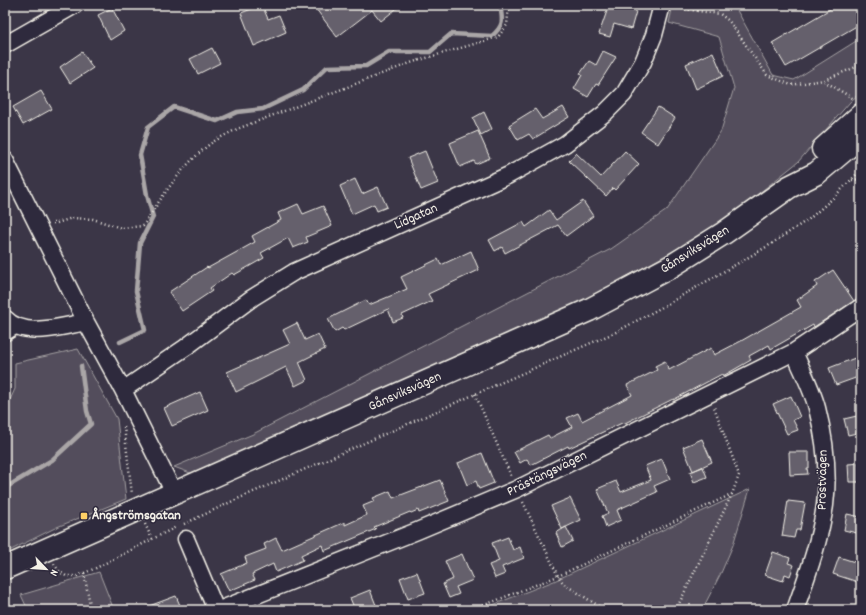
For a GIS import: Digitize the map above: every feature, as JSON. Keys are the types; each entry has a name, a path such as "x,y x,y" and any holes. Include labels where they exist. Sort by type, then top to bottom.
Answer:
{"main road":[{"name":"Gånsviksvägen","path":"789,187 808,163 859,107"},
{"name":"Gånsviksvägen","path":"5,568 589,310 670,267 724,233 789,187 817,173 861,136"}],"street":[{"path":"5,45 75,5"},
{"name":"Lidgatan","path":"123,390 186,347 252,298 294,272 509,175 565,144 605,113 624,94 643,62 654,35 662,6"},
{"path":"5,160 174,493"},
{"name":"Prästängsvägen","path":"218,610 417,531 517,489 794,352 861,307"},
{"path":"5,318 19,328 36,330 86,322"},
{"name":"Prostvägen","path":"794,352 811,390 817,408 823,436 826,464 825,504 820,530 812,560 795,610"},
{"path":"186,539 218,610"}],"lane":[{"path":"5,338 19,328"}],"path":[{"path":"36,221 57,223 72,218 93,219 121,228 143,226 164,193 188,164 210,144 237,129 413,62 498,37 507,25 509,5"},
{"path":"662,6 720,14 729,21 767,75 791,85 824,80 861,65"},
{"path":"824,80 859,107"},
{"path":"43,551 60,572 66,576 71,577 84,573 233,501 616,332 768,246 809,219 832,199 861,170"},
{"path":"850,180 861,179"},
{"path":"475,394 517,489 558,576 564,584 605,610"},
{"path":"676,610 732,494 739,475 710,394"},
{"path":"124,427 133,497"},
{"path":"472,610 558,576 732,494"},
{"path":"142,518 152,539"},
{"path":"84,573 91,610"}],"shaded area":[{"path":"673,5 734,5 773,75 794,80 861,38 861,92 850,102 798,162 718,226 565,311 193,474 174,467 253,434 611,249 667,210 721,131 734,88 719,37 669,23"},
{"path":"78,349 117,419 126,499 57,527 5,553 5,403 9,402 15,389 15,363"},
{"path":"750,489 733,545 721,573 702,610 480,610 554,581"},
{"path":"99,572 114,610 28,610 21,595"}],"building":[{"path":"262,5 268,19 279,15 286,32 254,46 241,13"},
{"path":"313,5 401,5 381,21 372,10 337,37"},
{"path":"609,5 628,5 637,8 631,29 614,24 610,37 599,34"},
{"path":"837,5 861,5 861,11 855,14 860,24 786,67 772,43"},
{"path":"112,8 124,31 110,40 98,15"},
{"path":"212,48 220,63 198,74 190,59"},
{"path":"603,51 616,57 598,85 596,84 588,97 574,89 582,75 580,74 589,61 596,65"},
{"path":"82,52 93,68 70,83 60,67"},
{"path":"713,52 723,76 696,89 686,64"},
{"path":"41,91 52,109 23,125 13,107"},
{"path":"563,107 569,117 533,139 529,134 518,140 509,125 535,109 542,119"},
{"path":"658,107 675,118 658,144 641,132"},
{"path":"484,112 492,129 481,135 473,118"},
{"path":"478,131 490,158 476,164 474,161 460,167 450,143"},
{"path":"425,151 438,183 421,190 408,158"},
{"path":"625,151 639,164 615,190 613,188 606,196 569,161 576,153 601,177"},
{"path":"355,179 362,194 378,187 387,207 377,211 374,204 352,214 340,186"},
{"path":"583,201 593,216 566,236 558,225 505,253 502,247 495,251 489,240 523,222 526,227 549,210 556,220"},
{"path":"298,204 303,214 323,206 332,226 306,237 308,242 293,248 288,238 261,253 264,258 234,275 232,273 210,288 212,291 182,311 169,292 207,267 208,268 255,242 252,236 281,220 278,213"},
{"path":"471,251 479,270 428,294 432,301 402,315 403,318 393,322 388,309 344,330 342,328 335,332 328,319 366,300 369,305 407,289 401,277 438,259 441,265"},
{"path":"833,270 854,301 814,327 813,325 771,349 769,345 749,356 751,360 723,376 722,374 623,424 622,423 569,448 568,446 531,465 527,459 520,463 514,452 548,435 550,438 572,427 567,418 578,413 582,421 632,395 627,385 657,370 655,366 665,361 669,370 711,348 714,355 801,307 797,300 817,286 815,282"},
{"path":"297,323 305,340 318,334 325,349 299,362 307,380 295,386 286,367 236,392 227,372 290,344 283,330"},
{"path":"855,358 861,376 836,385 829,368"},
{"path":"200,392 208,410 172,426 164,408"},
{"path":"791,396 800,417 793,420 798,430 787,434 773,404"},
{"path":"861,415 861,432 848,435 844,419"},
{"path":"702,439 712,462 693,471 683,447"},
{"path":"789,452 809,452 809,468 807,468 808,474 790,475"},
{"path":"482,453 494,483 479,489 476,481 467,485 458,463"},
{"path":"662,459 670,479 654,486 657,492 617,510 621,520 606,527 602,516 608,513 597,489 616,481 621,492 651,480 645,466"},
{"path":"861,463 861,482 849,482 848,464"},
{"path":"703,467 707,477 694,482 690,472"},
{"path":"440,480 449,501 419,513 418,510 411,513 410,512 374,527 376,529 324,551 322,545 301,555 303,560 276,572 273,564 252,574 255,580 229,591 221,574 247,563 245,557 266,549 264,544 276,538 282,550 345,522 345,525 367,515 363,506 375,501 373,498 390,491 393,498"},
{"path":"570,498 581,520 562,529 551,506"},
{"path":"788,501 805,503 800,530 796,530 794,538 782,536"},
{"path":"847,514 861,517 861,534 844,530"},
{"path":"566,527 573,541 562,547 556,533"},
{"path":"508,537 513,550 520,547 524,558 502,567 505,574 495,578 489,565 499,561 492,543"},
{"path":"773,552 790,558 788,563 794,565 790,576 785,574 783,581 765,575"},
{"path":"462,554 473,580 456,587 459,594 449,598 443,584 453,579 445,561"},
{"path":"839,557 861,564 861,583 833,574"},
{"path":"417,572 425,593 408,599 400,578"},
{"path":"370,590 378,610 355,610 350,598"},
{"path":"176,596 182,610 141,610 141,609"}],"waterway":[{"path":"120,342 145,330 136,291 140,243 153,217 147,195 140,155 148,127 174,107 217,121 237,112 263,109 303,90 327,67 366,66 389,52 430,52 451,34 492,36 501,26 502,15 500,5"},
{"path":"5,488 52,460 91,424 87,411 81,366"}],"place":[{"name":"Ångströmsgatan","path":"84,516"}]}
